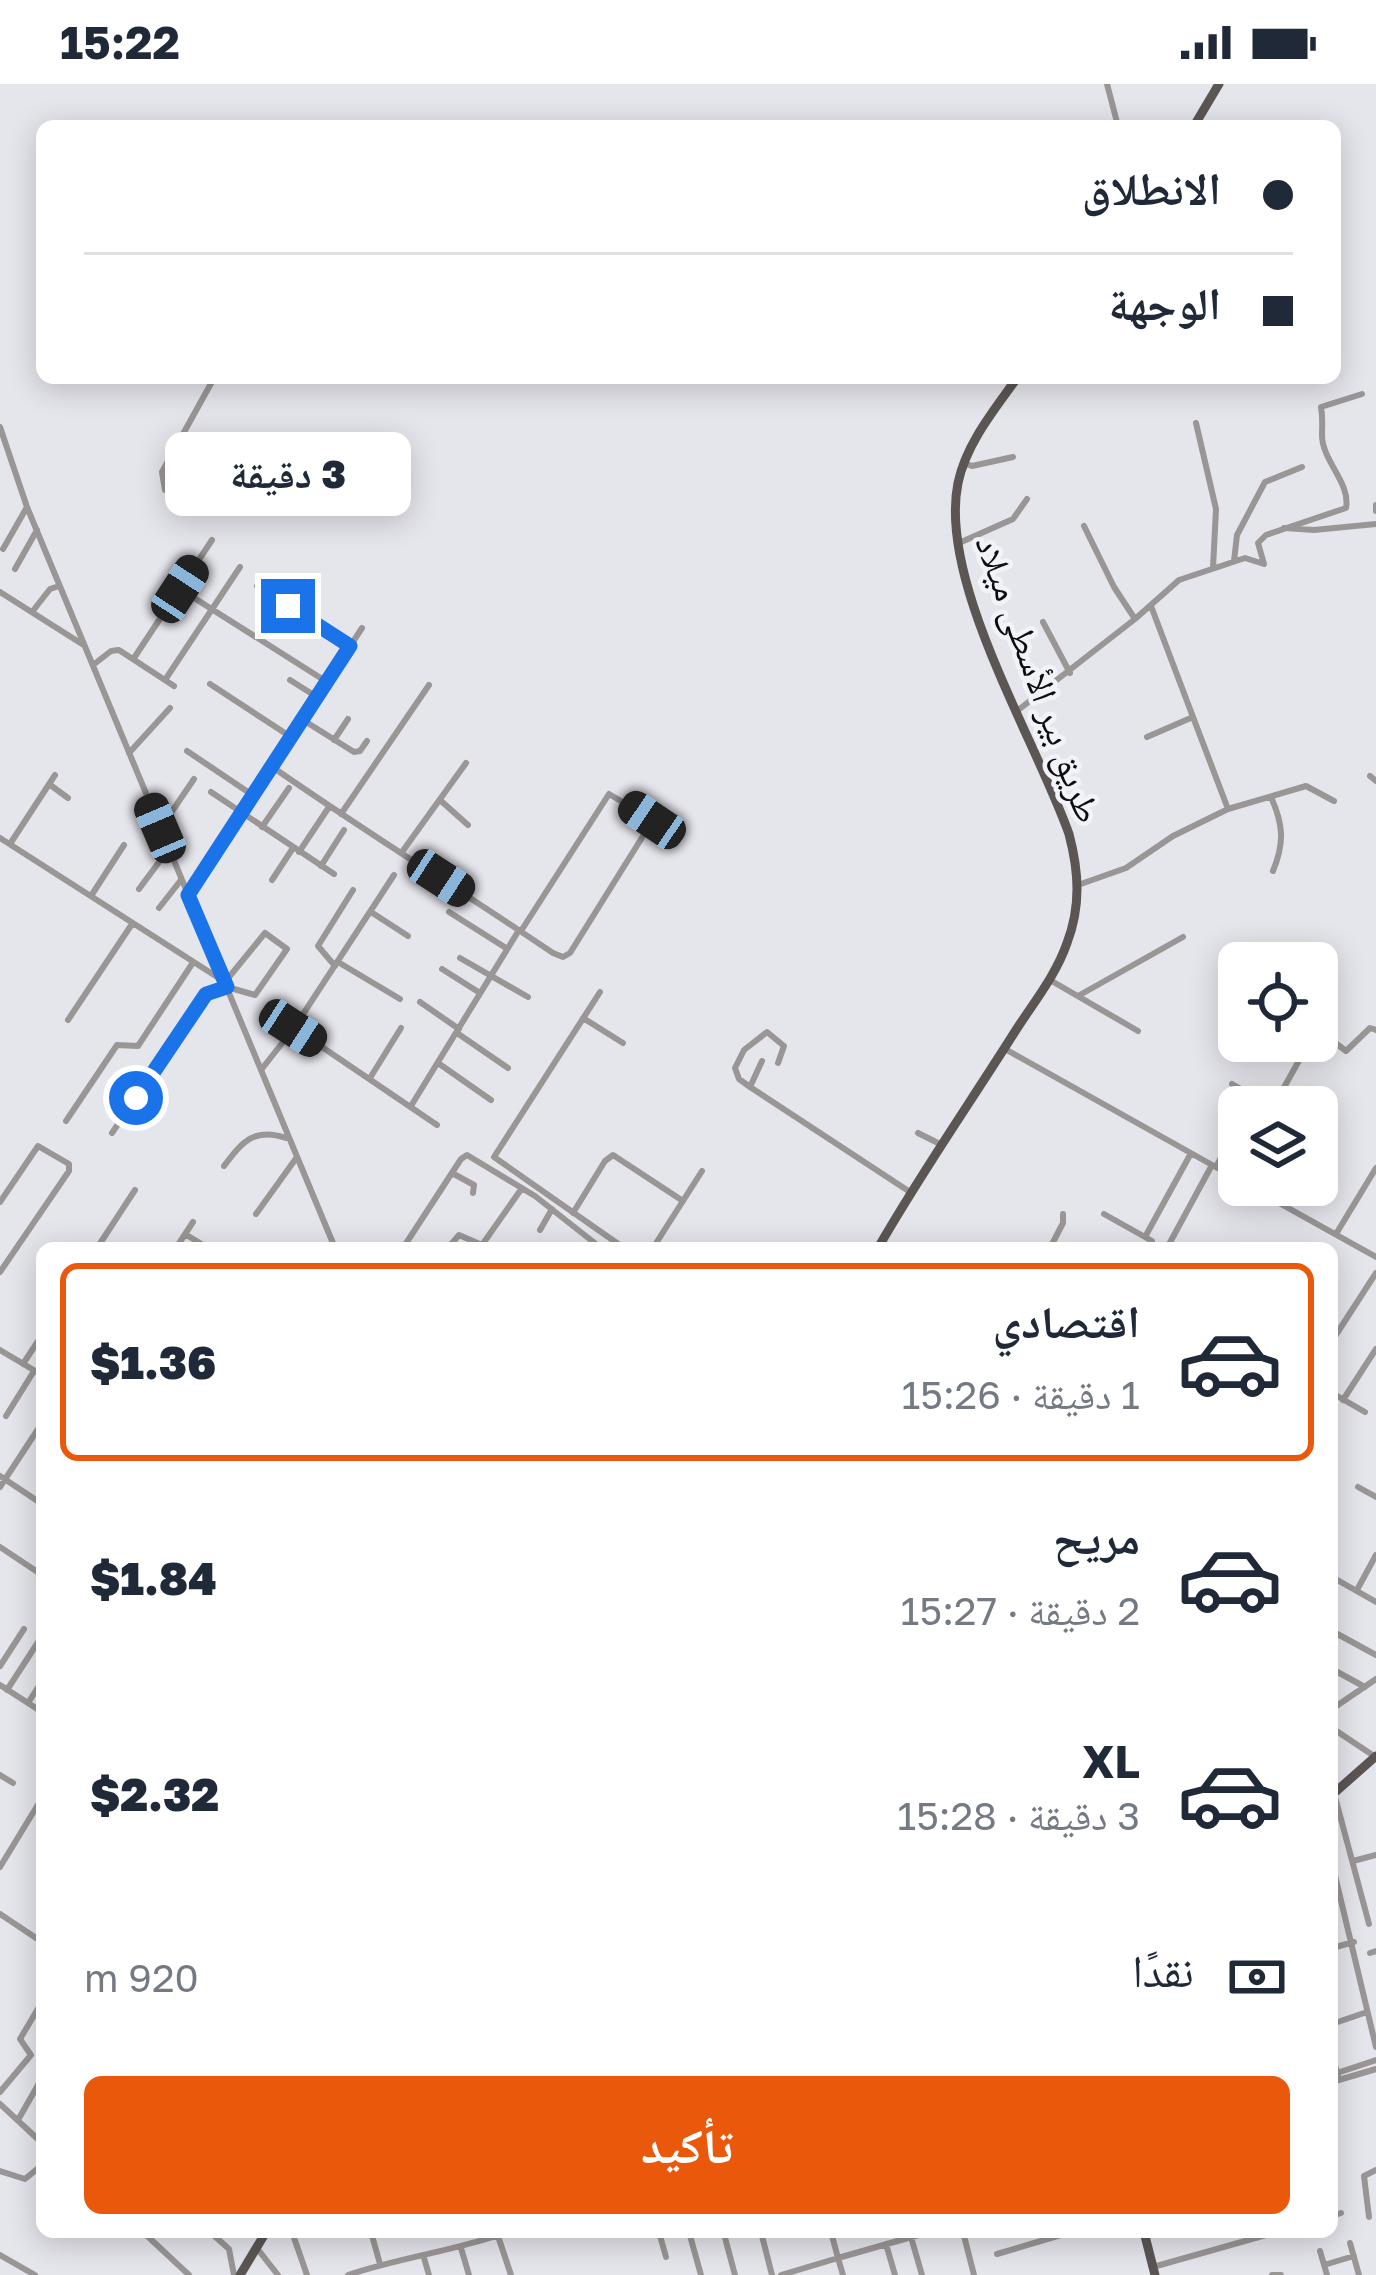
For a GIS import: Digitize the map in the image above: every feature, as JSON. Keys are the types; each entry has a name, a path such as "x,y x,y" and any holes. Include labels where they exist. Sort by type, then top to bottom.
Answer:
{"main road":[{"path":"1198,120 1219,84"},
{"name":"طريق بير الأسطى ميلاد","path":"881,1242 940,1144 1050,980 1068,942 1078,885 1069,834 970,594 955,544 956,499 964,463 1013,384"},
{"path":"1338,1790 1376,1757"},
{"path":"237,2275 262,2238"},
{"path":"1146,2238 1154,2271"}],"street":[{"path":"1107,84 1116,120"},
{"path":"165,490 162,472 211,384"},
{"path":"1017,711 1070,673 1179,580 1234,561 1254,558 1264,563 1258,543 1280,527 1348,506 1323,441 1321,406 1362,394"},
{"path":"1196,423 1216,509 1214,568"},
{"path":"0,428 27,507 332,1242"},
{"path":"964,463 973,466 1013,457"},
{"path":"1234,561 1237,535 1264,482 1302,466"},
{"path":"955,544 1013,519 1027,500"},
{"path":"3,549 27,507"},
{"path":"1280,527 1314,530 1376,516"},
{"path":"1084,526 1136,619"},
{"path":"15,569 37,530"},
{"path":"134,658 212,540"},
{"path":"165,680 240,567"},
{"path":"32,612 50,589 60,586"},
{"path":"257,586 350,646"},
{"path":"180,589 327,682"},
{"path":"0,592 85,646"},
{"path":"1151,606 1228,809"},
{"path":"1043,622 1070,673"},
{"path":"188,895 362,628"},
{"path":"93,665 116,649 173,686"},
{"path":"290,680 317,698"},
{"path":"210,684 291,737"},
{"path":"341,814 428,685"},
{"path":"129,753 170,708"},
{"path":"1147,737 1193,717"},
{"path":"334,740 348,719"},
{"path":"303,720 357,753 367,741"},
{"path":"187,751 251,794"},
{"path":"402,852 466,763"},
{"path":"272,766 341,814 402,852 520,930 560,956 568,956 652,820 608,794 520,930 506,948 411,1106"},
{"path":"10,844 55,775"},
{"path":"160,828 194,779"},
{"path":"49,784 68,798"},
{"path":"1078,885 1126,868 1173,836 1228,809 1310,786 1334,801"},
{"path":"262,827 289,788"},
{"path":"211,792 334,874"},
{"path":"1270,796 1282,826 1274,871"},
{"path":"440,800 468,825"},
{"path":"272,880 329,806"},
{"path":"321,866 344,830"},
{"path":"0,838 226,984 255,995 287,949 265,932 226,984 206,994 112,1133"},
{"path":"91,896 124,845"},
{"path":"139,889 168,850"},
{"path":"261,1070 394,875"},
{"path":"159,908 181,880"},
{"path":"353,890 318,946 336,964 400,999"},
{"path":"369,911 408,936"},
{"path":"449,912 506,948"},
{"path":"68,1020 132,924"},
{"path":"1078,996 1183,938"},
{"path":"460,958 528,997"},
{"path":"66,1121 117,1045 138,1046 192,964"},
{"path":"442,969 480,993"},
{"path":"1050,980 1138,1031"},
{"path":"599,992 494,1155 615,1242"},
{"path":"420,1002 508,1068"},
{"path":"583,1018 623,1043"},
{"path":"293,1028 437,1125"},
{"path":"370,1078 401,1028"},
{"path":"1338,1045 1346,1051 1370,1028 1376,1030"},
{"path":"778,1063 784,1046 767,1031 749,1045 736,1066 738,1077 910,1192"},
{"path":"1005,1049 1218,1168"},
{"path":"750,1087 762,1061"},
{"path":"438,1063 490,1100"},
{"path":"1232,1084 1236,1086"},
{"path":"224,1166 251,1136 266,1132 290,1139"},
{"path":"918,1133 940,1144"},
{"path":"0,1202 38,1146 69,1164 69,1171 0,1273"},
{"path":"1145,1237 1191,1154"},
{"path":"407,1242 461,1159 470,1155 593,1242"},
{"path":"573,1213 613,1155 683,1201"},
{"path":"256,1214 297,1157"},
{"path":"1170,1242 1218,1160"},
{"path":"1336,1234 1376,1168"},
{"path":"657,1242 702,1171"},
{"path":"452,1173 474,1186 473,1192"},
{"path":"484,1242 523,1189"},
{"path":"102,1242 135,1190"},
{"path":"1285,1206 1376,1257"},
{"path":"540,1230 552,1209"},
{"path":"1053,1242 1063,1214"},
{"path":"1104,1214 1152,1242"},
{"path":"180,1242 193,1222"},
{"path":"185,1234 198,1242"},
{"path":"1338,1332 1376,1273"},
{"path":"23,1364 36,1344"},
{"path":"1343,1400 1376,1349"},
{"path":"0,1350 36,1372"},
{"path":"5,1415 36,1376"},
{"path":"1338,1397 1365,1412"},
{"path":"36,1433 2,1481 36,1501"},
{"path":"1358,1487 1376,1497"},
{"path":"0,1547 36,1571"},
{"path":"1357,1590 1376,1556"},
{"path":"1338,1579 1376,1602"},
{"path":"0,1666 24,1629"},
{"path":"1338,1634 1376,1655"},
{"path":"36,1645 4,1688 36,1708"},
{"path":"29,1656 36,1655"},
{"path":"1338,1673 1365,1687"},
{"path":"1338,1705 1376,1679"},
{"path":"28,1703 36,1690"},
{"path":"1338,1732 1376,1757"},
{"path":"0,1775 13,1784"},
{"path":"1338,1811 1369,1924"},
{"path":"0,1867 36,1812"},
{"path":"1353,1861 1376,1855"},
{"path":"1338,1885 1376,2047"},
{"path":"1338,1904 1343,1903"},
{"path":"0,1914 36,1938"},
{"path":"1338,1946 1354,1942"},
{"path":"0,2092 31,2055 20,2039 36,2012"},
{"path":"1338,2022 1366,2012"},
{"path":"1338,2078 1376,2064"},
{"path":"18,2120 36,2088"},
{"path":"0,2104 36,2137"},
{"path":"0,2171 26,2179 36,2170"},
{"path":"1369,2217 1364,2176 1376,2170"},
{"path":"149,2238 189,2275"},
{"path":"216,2238 232,2254 237,2275"},
{"path":"294,2238 307,2275"},
{"path":"372,2238 380,2264"},
{"path":"348,2275 492,2238"},
{"path":"499,2238 511,2275"},
{"path":"661,2238 666,2258"},
{"path":"691,2238 701,2275"},
{"path":"725,2238 735,2275"},
{"path":"763,2238 777,2275 907,2238"},
{"path":"833,2238 843,2275"},
{"path":"911,2238 922,2275"},
{"path":"965,2238 974,2275"},
{"path":"998,2254 1051,2238"},
{"path":"1154,2271 1258,2238"},
{"path":"1350,2242 1359,2275"},
{"path":"886,2244 895,2275"},
{"path":"256,2247 278,2275"},
{"path":"461,2248 469,2275"},
{"path":"1320,2251 1327,2275"},
{"path":"0,2255 34,2275"},
{"path":"1324,2265 1354,2256"},
{"path":"424,2258 429,2275"}],"route":[{"path":"136,1098 206,994 227,987 188,895 350,646 288,606"}]}
